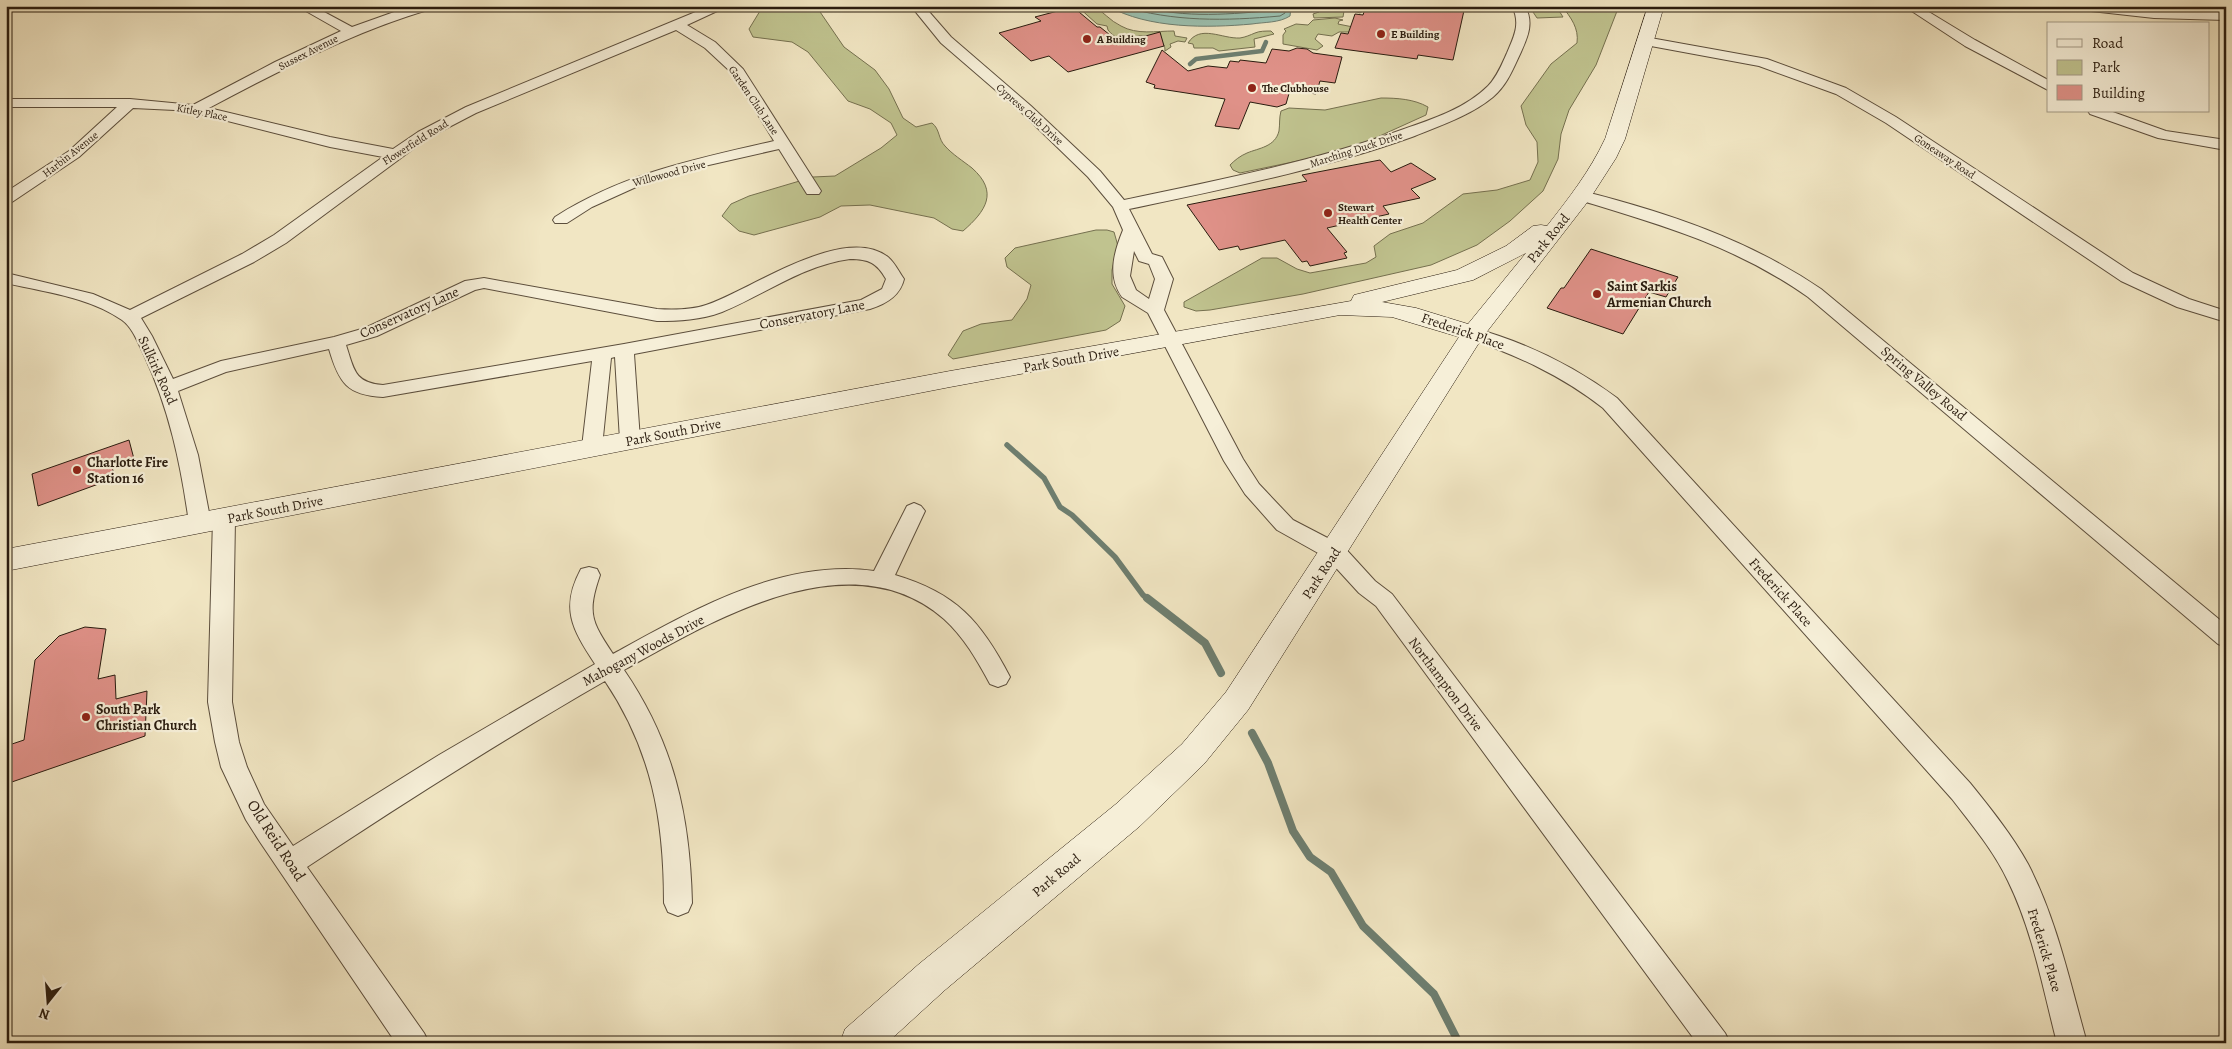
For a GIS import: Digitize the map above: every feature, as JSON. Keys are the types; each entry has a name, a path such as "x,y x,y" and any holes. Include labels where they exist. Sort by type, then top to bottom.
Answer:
{"main road":[{"name":"Park Road","path":"859,1043 932,978 1128,815 1193,754 1248,686 1473,334 1576,203 1606,158 1615,139 1656,6"},
{"path":"1340,308 1371,297 1469,273 1514,251 1576,203"},
{"name":"Frederick Place","path":"1340,308 1371,307 1399,310 1473,334"},
{"name":"Park South Drive","path":"6,560 592,447 1340,308"}],"street":[{"path":"303,6 350,31"},
{"name":"Sussex Avenue","path":"196,109 350,31 384,18 426,6"},
{"name":"Flowerfield Road","path":"129,317 236,265 280,239 423,134 471,110 722,6"},
{"name":"Cypress Club Drive","path":"917,6 946,40 1026,109 1088,168 1120,206 1144,257 1156,261 1164,279 1156,310"},
{"name":"Marching Duck Drive","path":"1120,206 1322,161 1395,138 1462,111 1494,88 1503,76 1525,26 1524,16 1518,6"},
{"path":"1910,6 1970,43 2047,85"},
{"path":"2083,6 2154,14 2226,16"},
{"name":"Garden Club Lane","path":"678,25 705,42 726,59 738,72 813,191"},
{"name":"Goneaway Road","path":"1646,41 1762,62 1841,92 1891,120 2127,278 2182,303 2226,317"},
{"name":"Kitley Place","path":"6,103 130,103 196,109 330,142 394,154"},
{"name":"Harbin Avenue","path":"6,199 74,154 130,103"},
{"path":"2098,112 2163,135 2226,145"},
{"name":"Willowood Drive","path":"561,220 596,197 632,182 783,144"},
{"name":"Spring Valley Road","path":"1576,203 1730,244 1775,267 1804,285 1834,307 2226,638"},
{"path":"1131,231 1122,261 1122,276 1128,293 1156,310 1171,340"},
{"name":"Conservatory Lane","path":"169,392 225,376 255,361 371,332 461,288 477,284 484,283 669,316 699,313 715,308 814,261 830,257 862,254 874,257 884,262 895,279 890,292 876,302 864,305 384,392 368,391 356,386 348,377 336,342"},
{"name":"Sulkirk Road","path":"6,278 97,302 129,317 138,326 169,392 184,432 195,483 212,521"},
{"path":"1128,293 1161,288"},
{"name":"Frederick Place","path":"1473,334 1540,357 1572,374 1610,403 1961,791 1992,831 2018,874 2038,919 2072,1043"},
{"name":"Northampton Drive","path":"1171,340 1234,461 1252,489 1285,524 1335,552 1367,588 1384,600 1715,1043"},
{"path":"624,350 630,440"},
{"path":"592,447 602,353"},
{"path":"881,580 914,510"},
{"name":"Old Reid Road","path":"212,521 220,702 227,742 234,767 255,812 414,1043"},
{"path":"589,574 580,604 581,616 592,639 635,706 653,745 672,814 678,872 678,903"},
{"name":"Mahogany Woods Drive","path":"290,863 414,782 522,716 661,638 760,593 818,579 835,577 881,580 903,585 934,599 952,612 986,651 998,677"}],"green space":[{"path":"763,6 816,6 844,47 875,70 889,89 903,118 916,127 932,123 935,125 945,146 972,168 985,185 986,201 983,209 971,224 963,231 952,229 934,218 870,205 841,206 820,217 754,235 739,231 722,216 731,204 749,196 813,177 835,176 881,148 897,135 891,123 870,109 848,101 808,52 792,42 753,37 749,29"},
{"path":"1077,6 1093,6 1127,29 1147,32 1174,31 1175,36 1187,38 1185,42 1178,41 1170,44 1171,47 1165,51 1164,45 1153,38 1140,36 1122,38 1113,35 1107,26 1097,24"},
{"path":"1306,6 1353,6 1363,11 1360,13 1347,9 1344,11 1343,17 1314,18 1313,14 1319,12 1307,10"},
{"path":"1529,6 1556,6 1563,17 1537,18"},
{"path":"1562,6 1619,6 1596,65 1569,110 1561,134 1558,159 1543,191 1510,221 1477,245 1431,265 1303,294 1210,310 1196,311 1184,307 1184,302 1262,258 1277,258 1297,269 1310,273 1366,263 1376,257 1374,246 1390,234 1423,223 1463,194 1497,190 1530,180 1538,162 1537,142 1526,125 1521,106 1551,64 1577,43 1576,28"},
{"path":"1335,18 1343,20 1339,21 1338,24 1353,27 1352,32 1339,32 1332,36 1318,34 1315,39 1323,46 1317,50 1283,44 1283,35 1286,31 1284,29 1296,24 1308,25 1313,20"},
{"path":"1271,31 1274,34 1254,39 1255,47 1219,51 1213,48 1194,48 1193,44 1188,43 1193,37 1205,33 1240,38 1258,32"},
{"path":"1381,98 1393,98 1423,104 1428,107 1426,115 1362,144 1312,158 1240,173 1233,170 1230,165 1242,155 1266,146 1274,140 1279,131 1281,111 1289,108 1325,110"},
{"path":"1096,230 1114,232 1118,246 1112,270 1112,284 1125,306 1120,321 1106,330 953,359 948,355 963,331 981,324 1012,320 1027,299 1031,285 1007,267 1005,258 1015,248"}],"water":[{"path":"1108,6 1291,7 1290,16 1277,21 1198,26 1160,23 1141,19 1124,14"}],"building":[{"name":"E Building","path":"1366,6 1465,6 1453,60 1418,55 1417,59 1335,48 1341,33 1348,34 1355,14 1363,15"},
{"name":"A Building","path":"1073,7 1120,43 1160,32 1164,46 1068,72 1049,56 1031,61 999,33 1041,21 1035,17"},
{"name":"The Clubhouse","path":"1297,48 1307,49 1313,53 1342,57 1335,83 1320,81 1316,94 1290,90 1286,104 1277,107 1250,102 1239,129 1215,126 1225,99 1154,88 1155,85 1146,82 1162,50 1188,71 1208,66 1227,68 1230,61 1239,62 1240,60 1266,63 1272,49 1289,51"},
{"name":"Stewart Health Center","path":"1380,160 1391,172 1411,163 1436,179 1411,189 1420,198 1383,206 1389,214 1327,228 1347,252 1344,253 1347,258 1310,266 1307,261 1302,262 1285,240 1240,250 1238,246 1219,250 1187,205 1307,181 1302,175"},
{"name":"Saint Sarkis Armenian Church","path":"1591,249 1678,277 1666,297 1649,292 1623,334 1547,308 1561,288 1564,288"},
{"name":"Charlotte Fire Station 16","path":"129,440 134,459 112,467 115,478 38,506 32,474"},
{"name":"South Park Christian Church","path":"85,627 106,629 98,679 115,675 116,699 147,691 145,736 6,784 6,746 24,740 35,660 59,636"}],"waterway":[{"path":"1190,64 1196,59 1262,51 1266,42"},
{"path":"1007,445 1044,478 1060,507 1072,515 1115,557 1148,599"},
{"path":"1147,598 1205,643 1221,673"},
{"path":"1252,733 1268,763 1293,831 1310,857 1331,872 1363,926 1434,994 1459,1043"}],"place":[{"name":"E Building","path":"1381,34"},
{"name":"A Building","path":"1087,39"},
{"name":"The Clubhouse","path":"1252,88"},
{"name":"Stewart Health Center","path":"1328,213"},
{"name":"Saint Sarkis Armenian Church","path":"1597,294"},
{"name":"Charlotte Fire Station 16","path":"77,470"},
{"name":"South Park Christian Church","path":"86,717"}]}
